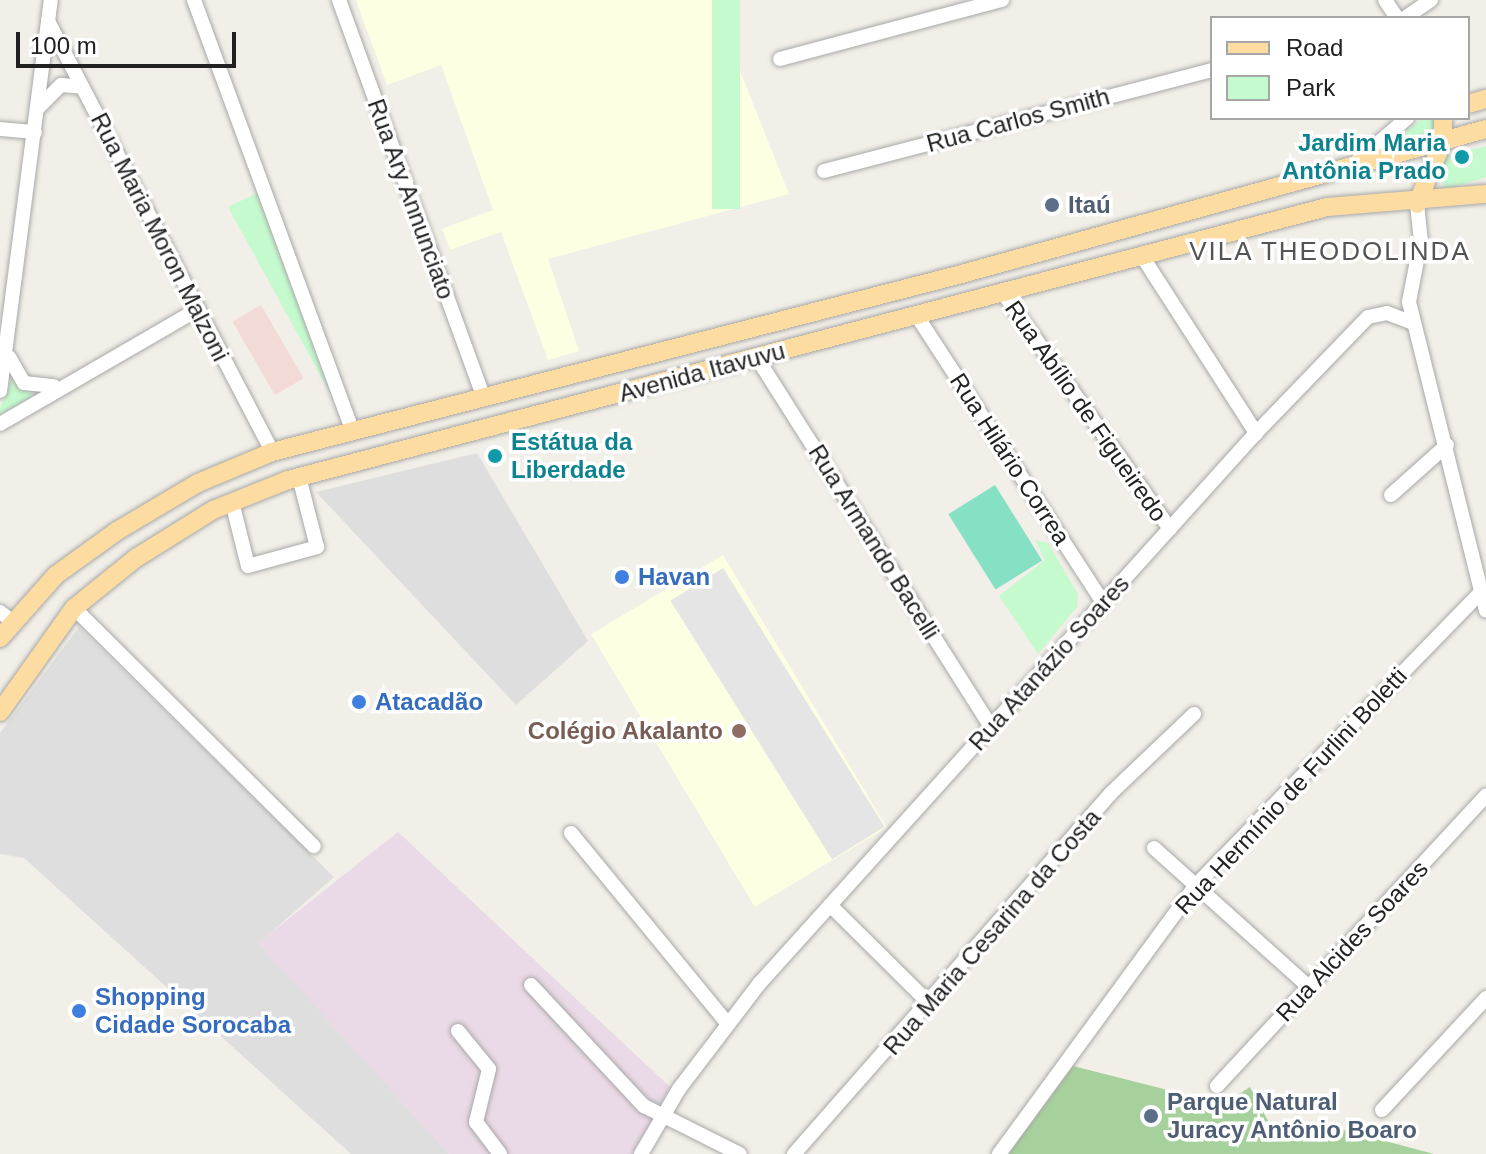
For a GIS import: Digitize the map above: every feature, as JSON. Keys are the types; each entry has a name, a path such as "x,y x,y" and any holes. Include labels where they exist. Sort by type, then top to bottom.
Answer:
{"main road":[{"path":"1417,204 1443,141 1443,120"},
{"name":"Avenida Itavuvu","path":"0,638 6,617 56,575 117,531 198,483 272,452 1343,173 1486,129"},
{"name":"Avenida Itavuvu","path":"0,712 74,608 136,558 232,502 299,477 1327,207 1417,204 1486,194"},
{"path":"917,316 926,299 958,275"},
{"path":"463,434 482,418 484,398"},
{"path":"272,452 299,477"}],"street":[{"path":"0,391 9,356 51,0"},
{"path":"194,0 353,432"},
{"name":"Rua Ary Annunciato","path":"339,0 484,398"},
{"path":"780,59 1002,0"},
{"path":"1408,16 1431,0"},
{"name":"Rua Maria Moron Malzoni","path":"48,21 272,452"},
{"name":"Rua Carlos Smith","path":"824,171 1210,71"},
{"path":"38,108 61,85 82,87"},
{"name":"Avenida Itavuvu","path":"1343,173 1405,120"},
{"path":"0,129 35,132"},
{"path":"1417,204 1421,240 1407,287 1413,323 1447,445 1486,611"},
{"path":"1142,256 1256,433"},
{"name":"Rua Abílio de Figueiredo","path":"1003,293 1170,529"},
{"path":"0,424 66,382 198,309"},
{"name":"Rua Atanázio Soares","path":"641,1154 661,1119 728,1024 830,905 1256,433 1368,317 1387,313 1413,323"},
{"name":"Rua Hilário Correa","path":"917,316 1103,602"},
{"path":"9,356 15,375 32,388 66,382"},
{"name":"Rua Armando Bacelli","path":"757,358 991,727"},
{"path":"1391,495 1447,445"},
{"path":"232,502 248,566 317,547 299,477"},
{"name":"Rua Hermínio de Furlini Boletti","path":"999,1154 1196,885 1481,592"},
{"path":"74,608 314,846"},
{"name":"Rua Maria Cesarina da Costa","path":"794,1154 930,1004 1110,794 1194,714"},
{"name":"Rua Alcides Soares","path":"1217,1086 1486,795"},
{"path":"571,833 728,1024"},
{"path":"1154,848 1309,987"},
{"path":"830,905 930,1004"},
{"path":"531,985 586,1051 661,1119 740,1154"},
{"path":"1382,1110 1486,998"},
{"path":"458,1031 489,1069 476,1122 500,1154"}],"shaded area":[{"path":"356,0 712,0 789,194 548,259 579,351 548,360 501,232 450,250 442,229 493,210 441,65 387,85"},
{"path":"261,305 304,379 275,395 232,322"},
{"path":"477,453 588,641 516,705 316,492"},
{"name":"Colégio Akalanto","path":"723,555 887,828 755,907 591,634"},
{"path":"723,568 885,827 832,860 670,601"},
{"path":"79,627 334,877 259,943 449,1154 351,1154 24,858 0,854 0,733"},
{"path":"398,832 670,1087 632,1154 449,1154 258,943"}],"green space":[{"path":"712,0 740,0 740,209 712,209"},
{"path":"1420,120 1437,120 1439,128 1387,147"},
{"path":"1486,146 1486,177 1445,190 1434,159"},
{"path":"259,192 341,413 228,207"},
{"path":"12,379 34,395 0,416 0,408"},
{"path":"995,485 1042,560 996,590 948,514"},
{"path":"1035,540 1048,543 1078,594 1077,607 1038,654 999,596 1045,560"},
{"name":"Parque Natural Juracy Antônio Boaro","path":"1073,1066 1223,1104 1250,1087 1275,1134 1294,1141 1312,1129 1336,1128 1434,1154 1008,1154"}],"place":[{"name":"Jardim Maria Antônia Prado","path":"1462,157"},
{"name":"Itaú","path":"1052,205"},
{"name":"Estátua da Liberdade","path":"495,456"},
{"name":"Havan","path":"622,577"},
{"name":"Atacadão","path":"359,702"},
{"name":"Colégio Akalanto","path":"739,731"},
{"name":"Shopping Cidade Sorocaba","path":"79,1011"},
{"name":"Parque Natural Juracy Antônio Boaro","path":"1151,1116"}],"district":[{"name":"VILA THEODOLINDA","path":"1330,252"}]}
